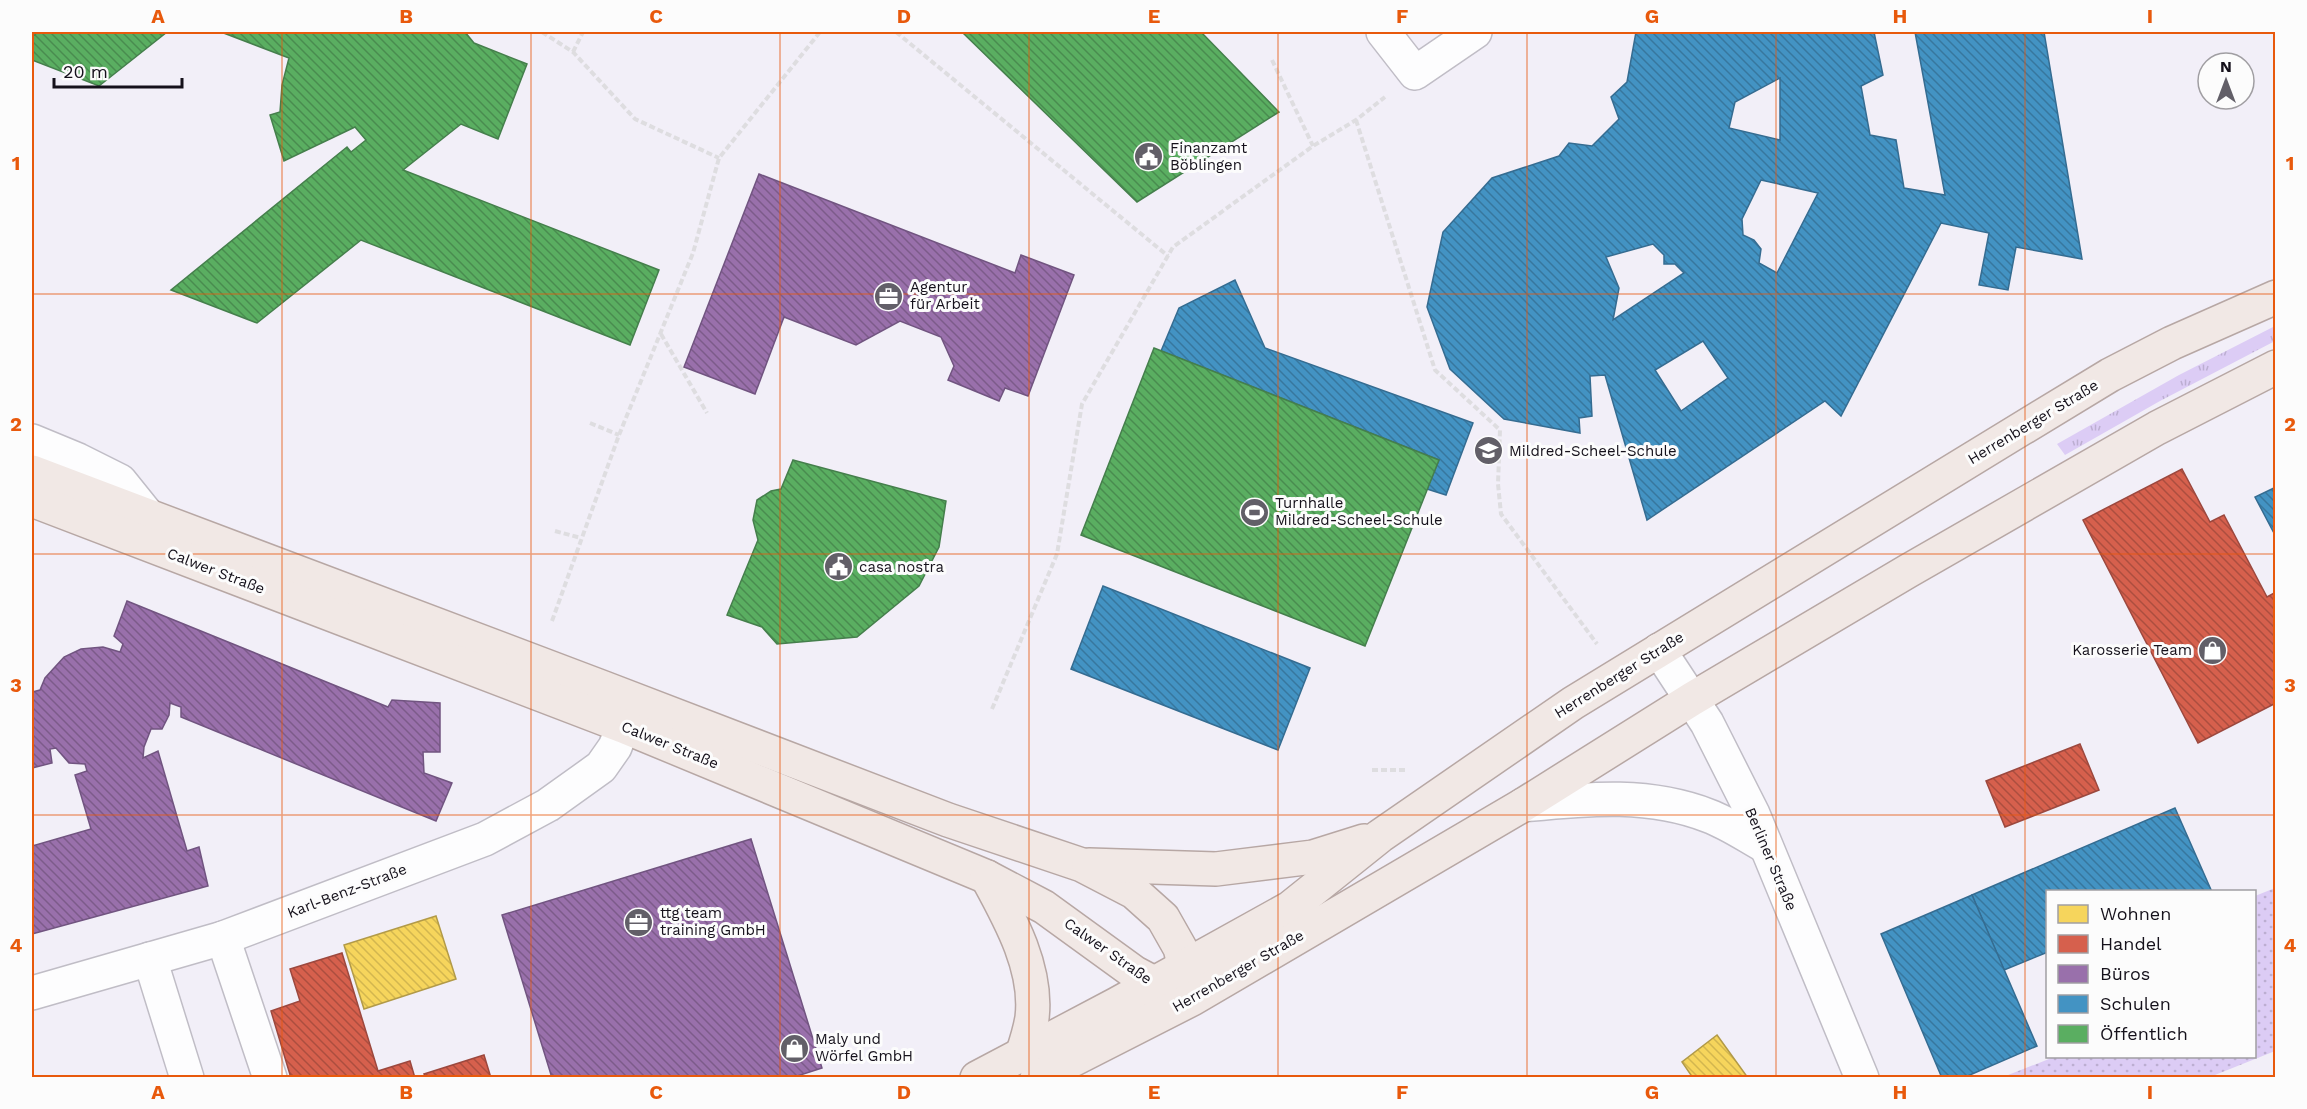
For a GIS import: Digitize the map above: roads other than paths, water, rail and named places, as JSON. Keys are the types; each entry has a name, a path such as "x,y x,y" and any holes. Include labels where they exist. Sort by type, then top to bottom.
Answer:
{"main road":[{"name":"Herrenberger Straße","path":"1030,1066 1153,984 1290,908 1380,836 1573,702 2110,375 2172,343 2276,297"},
{"name":"Herrenberger Straße","path":"977,1077 1030,1066 1192,999 1522,804 1692,699 2073,476 2166,423 2276,367"},
{"name":"Calwer Straße","path":"32,472 938,816 1082,865 1134,892 1163,918 1180,948 1192,999"},
{"name":"Calwer Straße","path":"32,500 623,726 987,878 1044,907 1153,984 1192,999"},
{"path":"1082,865 1226,868 1313,857 1380,836"},
{"path":"987,878 1012,924 1032,990 1030,1066"}],"street":[{"path":"1383,32 1415,74 1475,32"},
{"name":"Calwer Straße","path":"32,441 78,460 120,482 149,517"},
{"name":"Berliner Straße","path":"1659,650 1692,699 1721,749 1753,814 1862,1077"},
{"name":"Karl-Benz-Straße","path":"32,993 223,938 485,838 548,804 601,767 615,747 623,726"},
{"path":"1522,804 1623,798 1663,802 1710,816 1766,846"},
{"path":"223,938 270,1077"},
{"path":"150,959 187,1077"}],"place":[{"name":"Finanzamt Böblingen","path":"1149,157"},
{"name":"Agentur für Arbeit","path":"889,296"},
{"name":"Mildred-Scheel-Schule","path":"1488,451"},
{"name":"Turnhalle Mildred-Scheel-Schule","path":"1254,512"},
{"name":"casa nostra","path":"838,567"},
{"name":"Karosserie Team","path":"2213,650"},
{"name":"ttg team training GmbH","path":"639,922"},
{"name":"Maly und Wörfel GmbH","path":"794,1048"}]}
